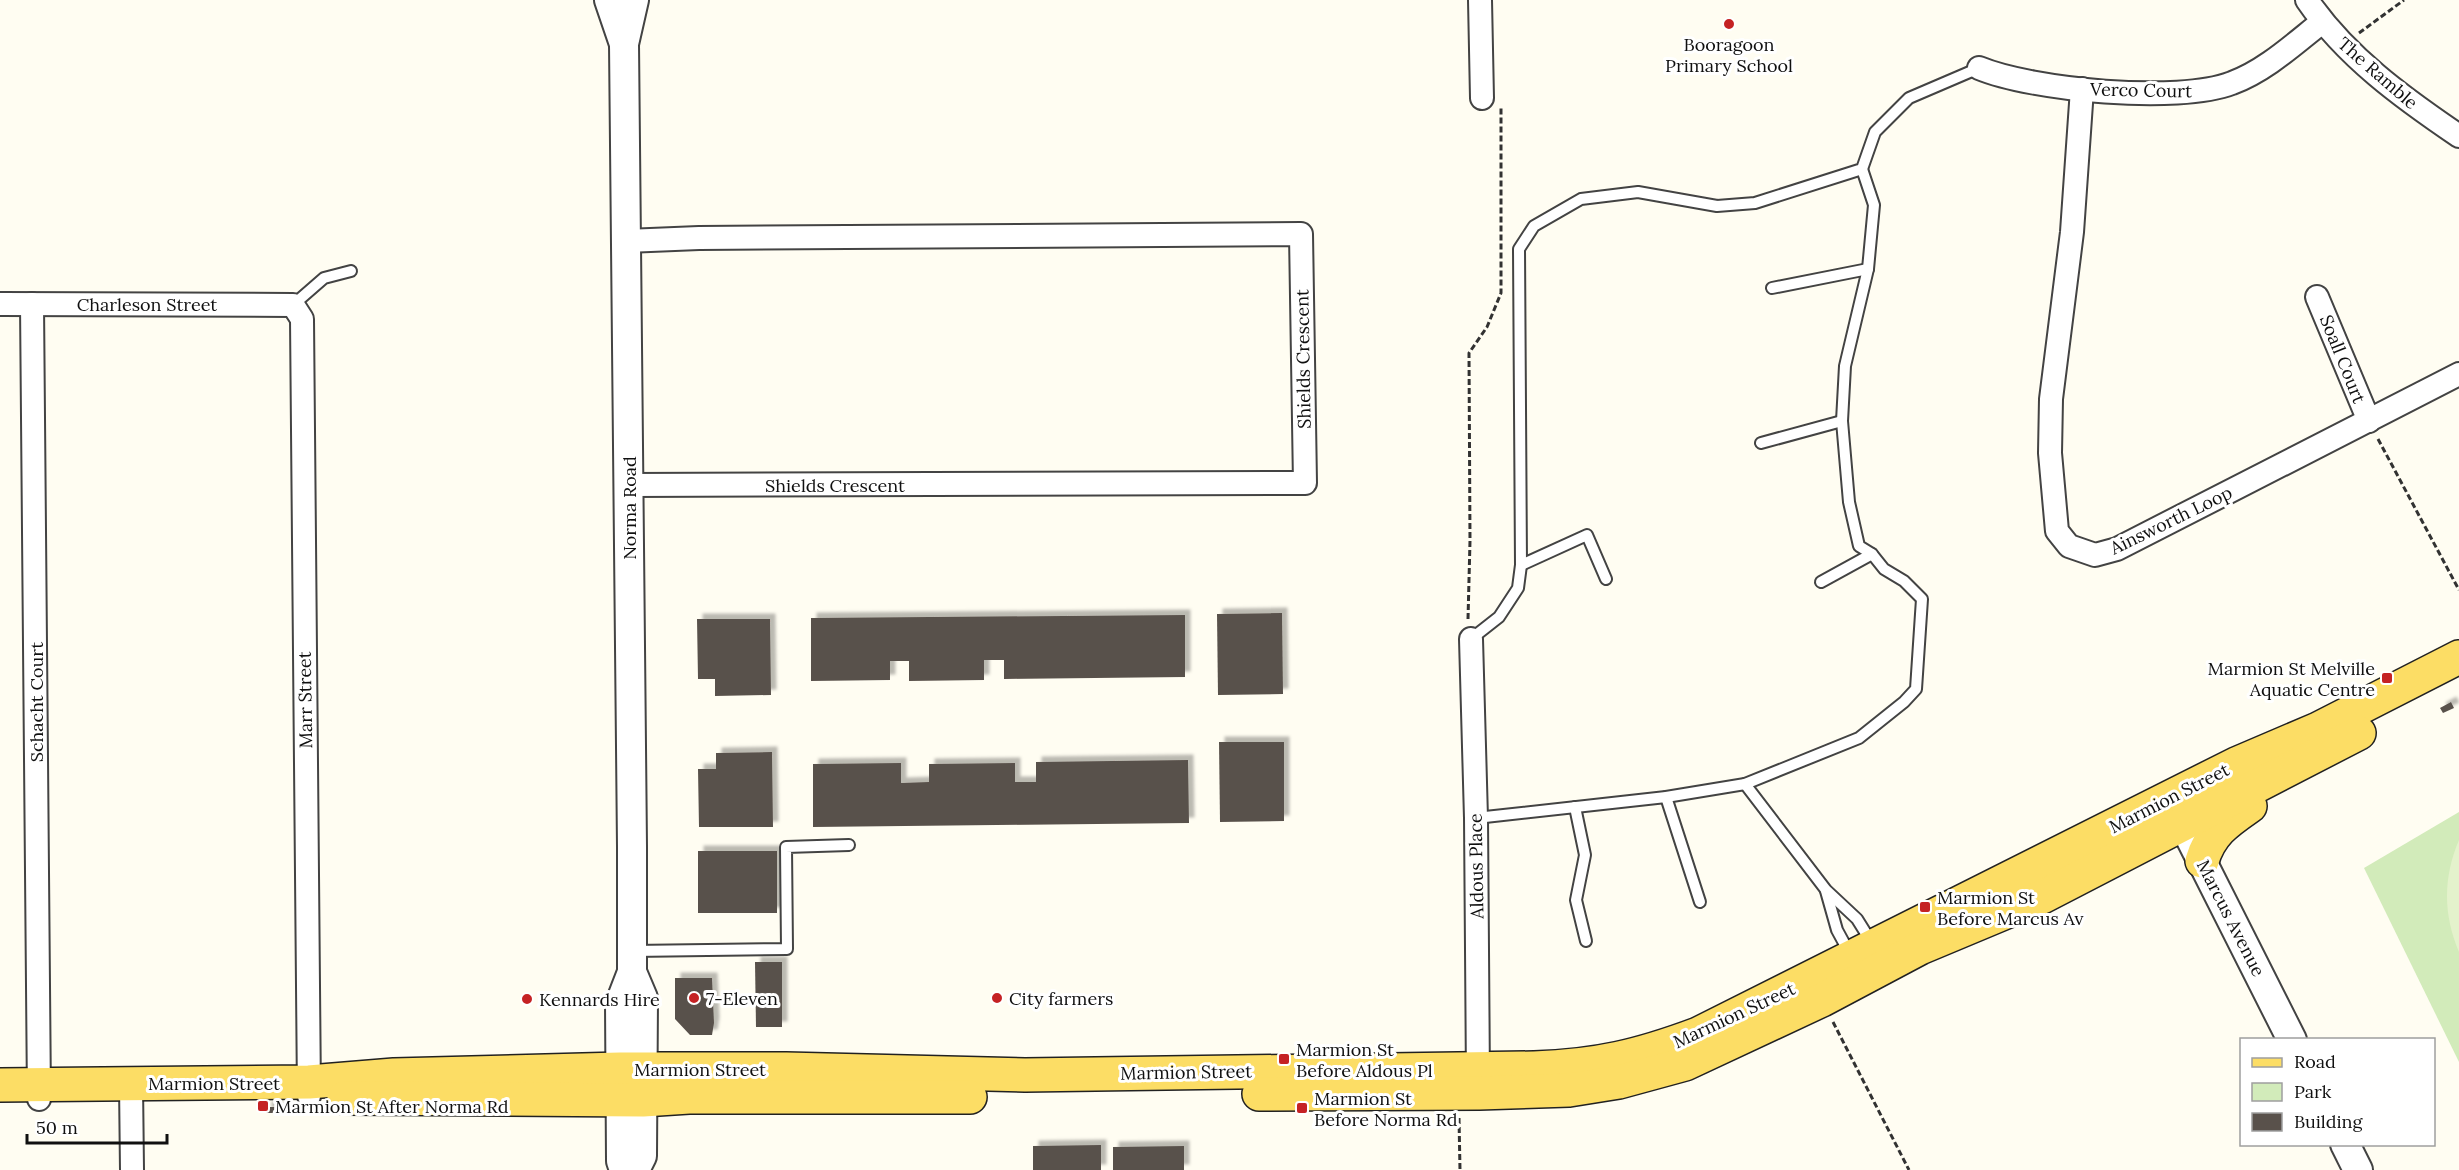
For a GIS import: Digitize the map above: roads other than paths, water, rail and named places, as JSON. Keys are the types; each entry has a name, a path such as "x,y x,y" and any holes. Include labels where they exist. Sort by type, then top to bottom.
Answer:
{"main road":[{"name":"Marmion Street","path":"2167,815 2236,764 2318,729 2459,657"},
{"name":"Marmion Street","path":"0,1100 39,1093 632,1084 689,1097 1472,1093 1569,1090 1652,1075 1684,1064 1822,1000 1869,962 2167,815 2346,740 2459,682"},
{"path":"2202,861 2212,836 2220,826 2346,740"},
{"name":"Marmion Street","path":"0,1085 39,1093"}],"street":[{"name":"Norma Road","path":"609,0 624,44"},
{"name":"Norma Road","path":"634,0 624,44 630,484 632,962 620,1003 642,1156 635,1170"},
{"path":"1480,0 1492,99"},
{"name":"The Ramble","path":"2307,0 2322,22 2342,43 2392,89 2459,136"},
{"name":"Verco Court","path":"1979,68 2013,80 2082,89 2179,92 2212,89 2250,75 2322,22"},
{"name":"Ainsworth Loop","path":"2082,89 2073,232 2052,399 2050,453 2057,531 2068,546 2095,555 2117,549 2459,374"},
{"name":"Shields Crescent","path":"626,241 721,238 1301,234 1305,483 630,484"},
{"name":"Soall Court","path":"2317,297 2368,421"},
{"name":"Charleson Street","path":"0,304 293,305"},
{"name":"Schacht Court","path":"32,304 39,1093"},
{"name":"Marr Street","path":"293,305 302,319 309,1090"},
{"name":"Aldous Place","path":"1471,639 1476,818 1472,1093"},
{"name":"Marcus Avenue","path":"2167,815 2202,861 2291,1038"},
{"name":"Marcus Avenue","path":"2167,815 2196,885 2273,1038"},
{"name":"Norma Road","path":"624,1170 621,1161 632,1084"},
{"path":"131,1091 132,1170"},
{"path":"2328,1146 2339,1170"},
{"path":"2346,1146 2358,1170"}],"lane":[{"path":"1476,818 1666,797 1745,784 1859,738 1904,702 1916,689 1922,599 1904,581 1884,569 1872,555 1859,546 1849,502 1842,421 1845,366 1868,269 1874,205 1862,169 1875,132 1909,98 1979,68"},
{"path":"1471,639 1499,617 1518,588 1521,565 1519,249 1534,226 1581,199 1638,192 1717,206 1755,203 1862,169"},
{"path":"1773,288 1868,269"},
{"path":"293,305 315,283 324,278 351,271"},
{"path":"1761,443 1842,421"},
{"path":"1521,565 1587,535 1606,579"},
{"path":"1821,582 1872,555"},
{"path":"1745,784 1826,890 1857,919 1869,962"},
{"path":"1666,797 1700,902"},
{"path":"1575,807 1585,855 1576,900 1586,941"},
{"path":"632,962 787,949 786,847 849,845"},
{"path":"1826,890 1837,930 1869,962"}],"place":[{"name":"Booragoon Primary School","path":"1729,24"},
{"name":"Marmion St Melville Aquatic Centre","path":"2387,678"},
{"name":"Marmion St Before Marcus Av","path":"1925,907"},
{"name":"7-Eleven","path":"694,998"},
{"name":"City farmers","path":"997,998"},
{"name":"Kennards Hire","path":"527,999"},
{"name":"Marmion St Before Aldous Pl","path":"1284,1059"},
{"name":"Marmion St After Norma Rd","path":"263,1106"},
{"name":"Marmion St Before Norma Rd","path":"1302,1108"}]}
